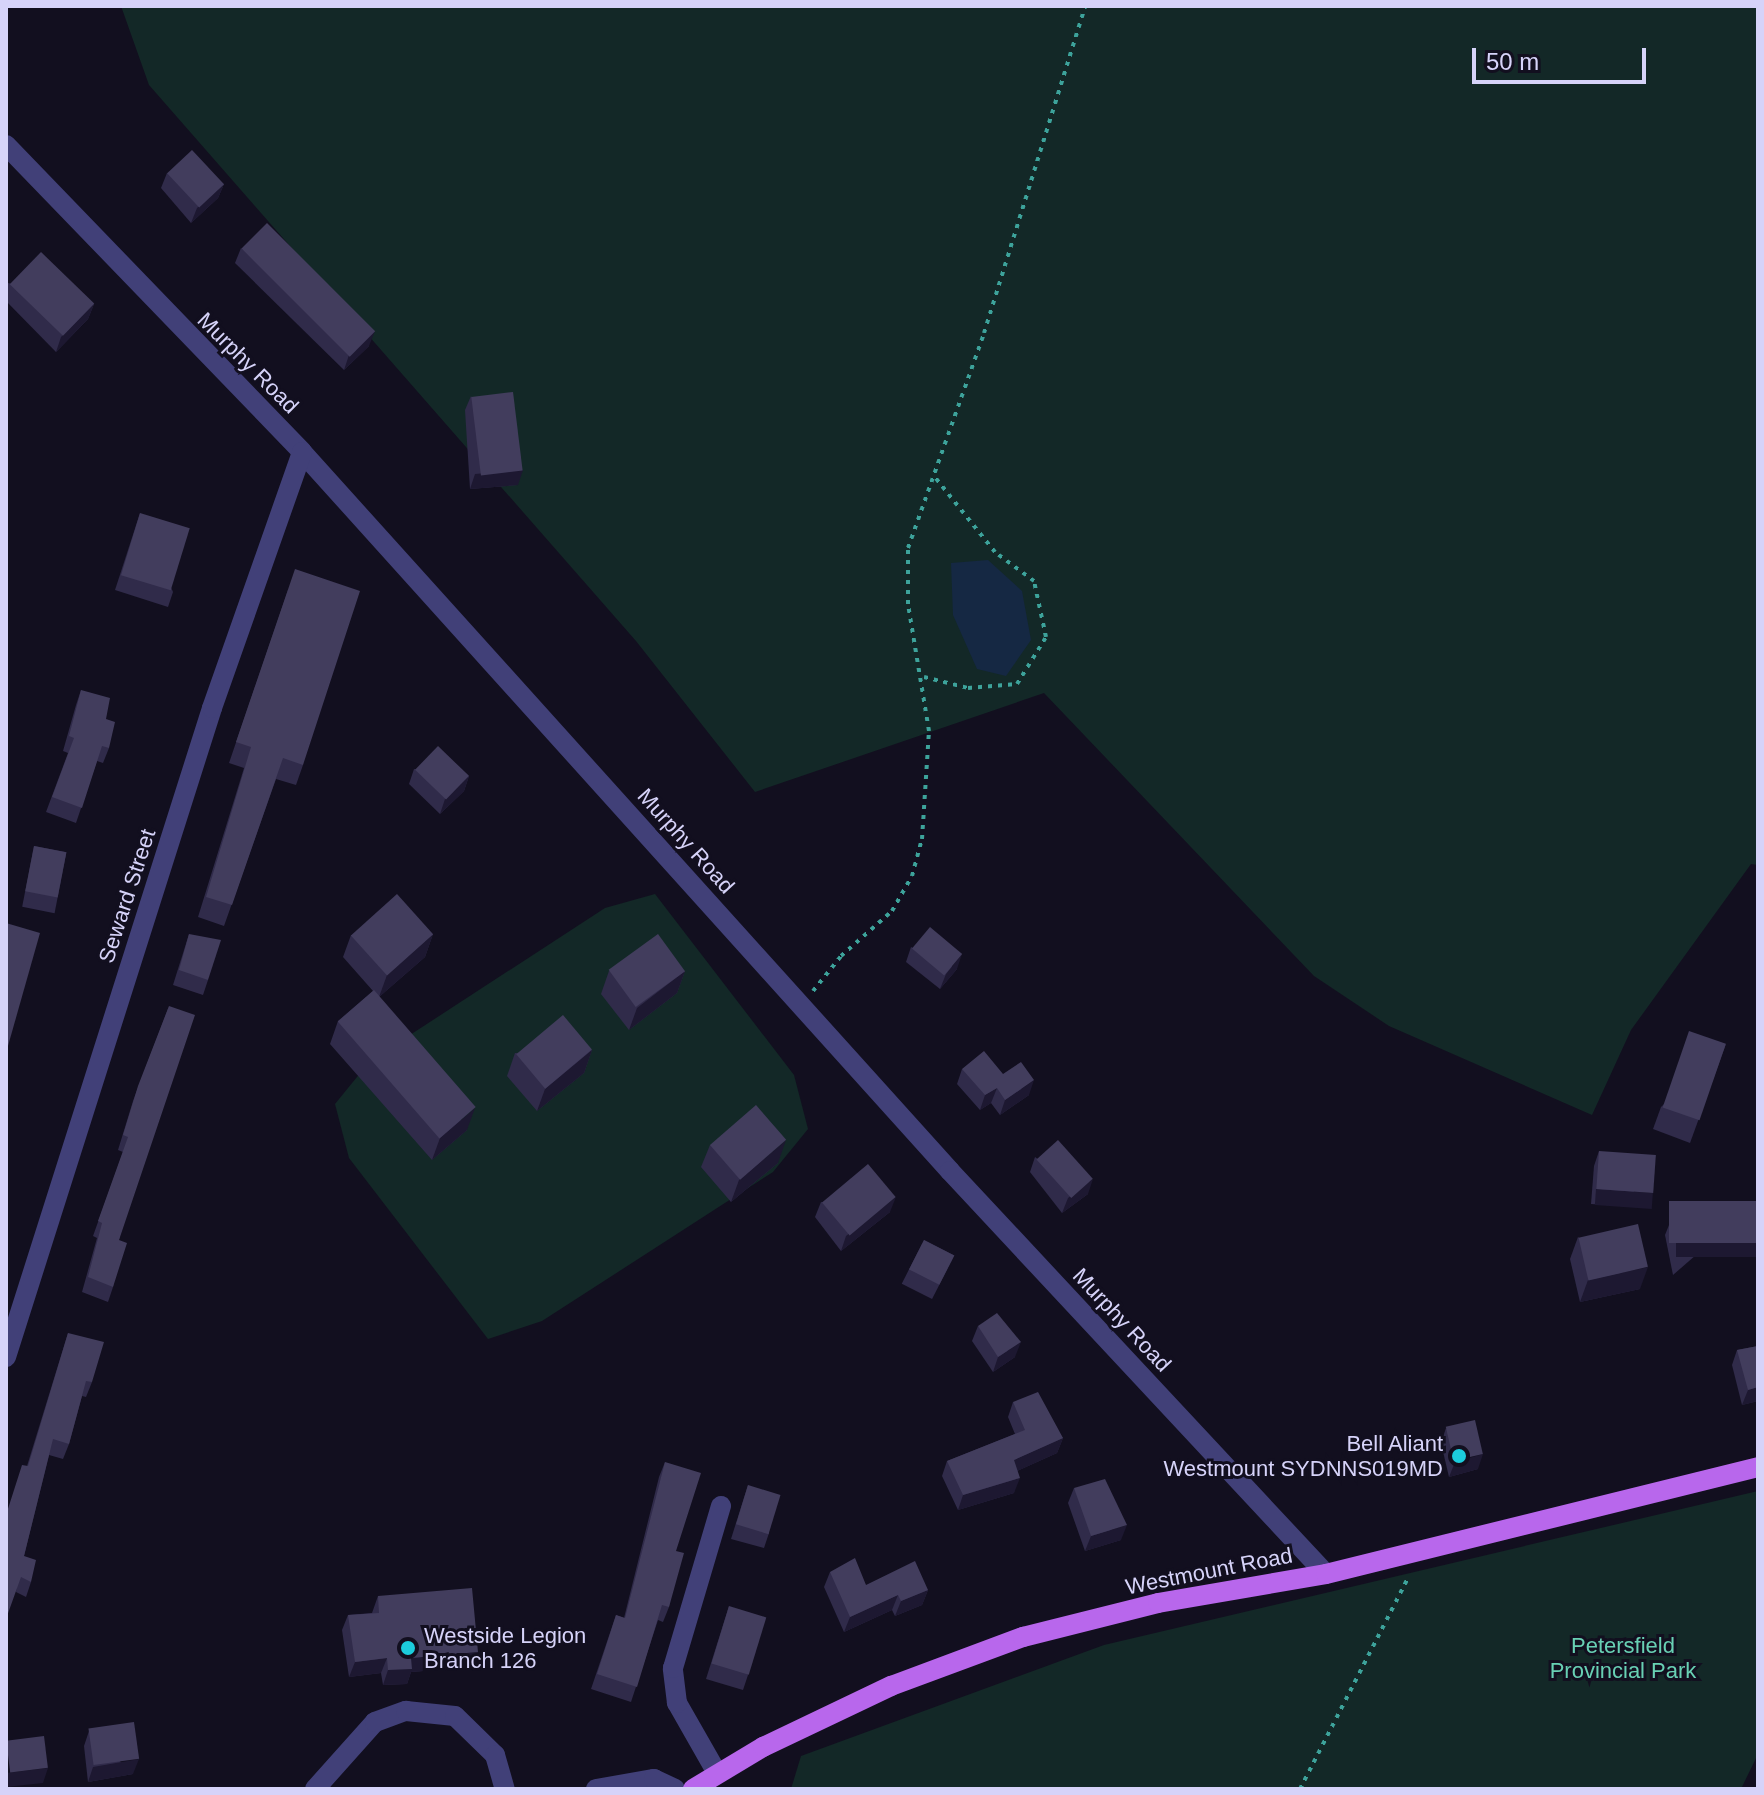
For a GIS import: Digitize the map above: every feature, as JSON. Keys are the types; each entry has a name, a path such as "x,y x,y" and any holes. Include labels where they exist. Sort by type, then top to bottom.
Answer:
{"main road":[{"name":"Westmount Road","path":"693,1789 717,1773 891,1686 1023,1637 1158,1603 1326,1574 1758,1467"}],"street":[{"name":"Murphy Road","path":"6,145 302,452 802,1005 1326,1574"},
{"name":"Seward Street","path":"6,1357 212,708 302,452"},
{"path":"717,1773 677,1703 673,1668 721,1506"},
{"path":"315,1789 375,1722 406,1711 455,1716 495,1755 505,1789"},
{"path":"596,1789 654,1779 675,1789"}],"path":[{"path":"802,1005 841,956 892,911 912,876 928,782 924,677 908,604 908,548 984,333 1085,6"},
{"path":"924,677 968,688 1017,684 1046,637 1034,581 995,552 933,474"},
{"path":"1300,1789 1424,1549"}],"green space":[{"path":"121,6 1758,6 1758,865 1751,864 1631,1030 1592,1115 1389,1026 1314,976 1044,693 755,792 636,641 149,85"},
{"path":"655,894 794,1075 808,1129 773,1172 542,1321 488,1339 349,1158 335,1104 370,1061 605,908"},
{"name":"Petersfield Provincial Park","path":"1758,1491 1758,1754 1741,1789 791,1789 801,1756 1104,1645"}],"water":[{"path":"988,560 1022,591 1031,640 1006,676 977,669 953,615 951,563"}],"building":[{"path":"192,150 224,184 199,208 167,173"},
{"path":"267,223 375,331 350,357 242,248"},
{"path":"41,252 94,303 63,336 10,284"},
{"path":"513,392 523,470 481,476 471,397"},
{"path":"140,513 190,528 171,590 121,575"},
{"path":"295,569 360,591 303,765 283,758 232,905 206,897 251,747 236,742"},
{"path":"81,690 110,698 106,719 115,722 109,748 102,746 82,808 52,797 74,738 69,736"},
{"path":"438,746 469,776 446,800 415,770"},
{"path":"34,846 66,852 58,897 25,891"},
{"path":"397,894 433,934 387,976 351,935"},
{"path":"6,923 40,933 6,1053"},
{"path":"930,927 962,954 944,975 912,948"},
{"path":"189,934 221,940 208,980 179,970"},
{"path":"658,934 685,971 636,1007 609,970"},
{"path":"374,990 476,1107 439,1138 338,1021"},
{"path":"169,1006 195,1015 119,1240 127,1243 113,1287 88,1277 102,1223 98,1221 128,1137 123,1135 138,1086"},
{"path":"563,1015 592,1049 545,1089 516,1054"},
{"path":"1689,1031 1726,1044 1700,1120 1663,1108"},
{"path":"984,1051 1003,1074 1021,1062 1034,1080 1005,1100 997,1088 985,1095 962,1069"},
{"path":"756,1105 786,1140 740,1180 710,1145"},
{"path":"1058,1140 1093,1179 1071,1198 1036,1159"},
{"path":"1599,1151 1656,1155 1653,1193 1596,1189"},
{"path":"868,1164 896,1197 850,1236 822,1203"},
{"path":"1669,1201 1758,1201 1758,1243 1669,1243"},
{"path":"1638,1224 1648,1267 1588,1281 1579,1238"},
{"path":"924,1240 954,1255 939,1285 909,1269"},
{"path":"997,1313 1021,1342 998,1357 978,1326"},
{"path":"68,1333 104,1342 92,1382 86,1381 69,1444 53,1439 24,1556 36,1560 31,1582 21,1577 6,1619 6,1515 22,1465 28,1466"},
{"path":"1758,1346 1758,1387 1748,1390 1737,1350"},
{"path":"1038,1392 1063,1438 1014,1460 1020,1478 963,1495 947,1461 1025,1430 1013,1402"},
{"path":"1475,1420 1483,1454 1454,1461 1446,1427"},
{"path":"665,1462 701,1473 676,1551 684,1553 669,1607 662,1605 637,1687 597,1674 616,1615 625,1618"},
{"path":"1105,1479 1127,1525 1091,1536 1074,1488"},
{"path":"748,1485 781,1495 769,1534 736,1524"},
{"path":"855,1558 866,1585 915,1561 928,1590 901,1601 898,1595 850,1617 830,1572"},
{"name":"Westside Legion Branch 126","path":"472,1588 478,1652 411,1658 412,1669 388,1670 387,1658 355,1662 348,1615 379,1613 378,1596"},
{"path":"729,1606 766,1617 749,1675 711,1663"},
{"path":"134,1722 139,1759 94,1765 88,1728"},
{"path":"44,1736 48,1768 10,1772 6,1741"}],"place":[{"name":"Bell Aliant Westmount SYDNNS019MD","path":"1459,1456"},
{"name":"Westside Legion Branch 126","path":"408,1648"}]}
